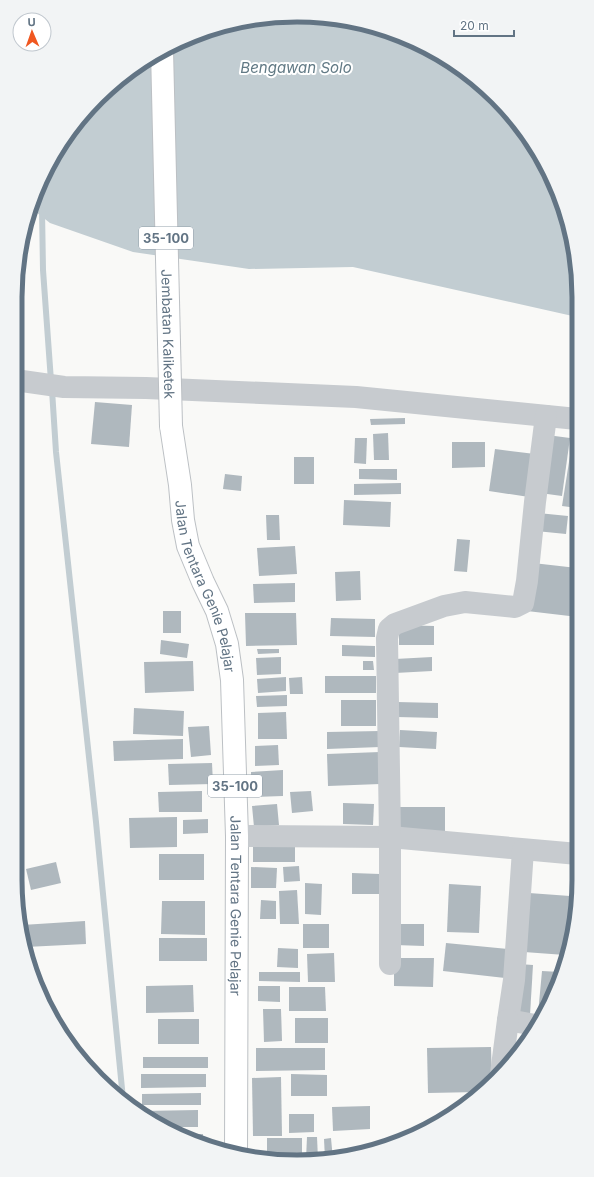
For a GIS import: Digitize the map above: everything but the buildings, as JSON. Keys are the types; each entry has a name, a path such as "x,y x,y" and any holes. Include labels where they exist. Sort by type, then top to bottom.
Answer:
{"main road":[{"name":"Jembatan Kaliketek","path":"162,58 171,426"},
{"name":"Jalan Tentara Genie Pelajar","path":"171,426 180,485 183,520 188,546 217,611 227,644 232,680 237,836 236,1148"}],"street":[{"path":"26,381 64,387 146,388 356,397 572,419"},
{"path":"390,964 387,638 389,630 395,624 444,606 465,602 515,607 523,603 527,581 546,416"},
{"path":"237,836 390,837 572,854"},
{"path":"502,1063 514,980 523,850"},
{"path":"508,1020 531,1025"}],"water":[{"name":"Bengawan Solo","path":"297,22 333,24 351,27 368,31 419,50 450,68 478,90 504,116 526,144 544,175 563,226 570,261 572,316 353,267 249,269 133,252 50,223 36,212 50,175 68,144 90,116 116,90 144,68 175,50 226,31 243,27 261,24"}],"waterway":[{"path":"42,210 43,270 51,381"},
{"path":"52,390 56,452 96,822 122,1092"}]}
